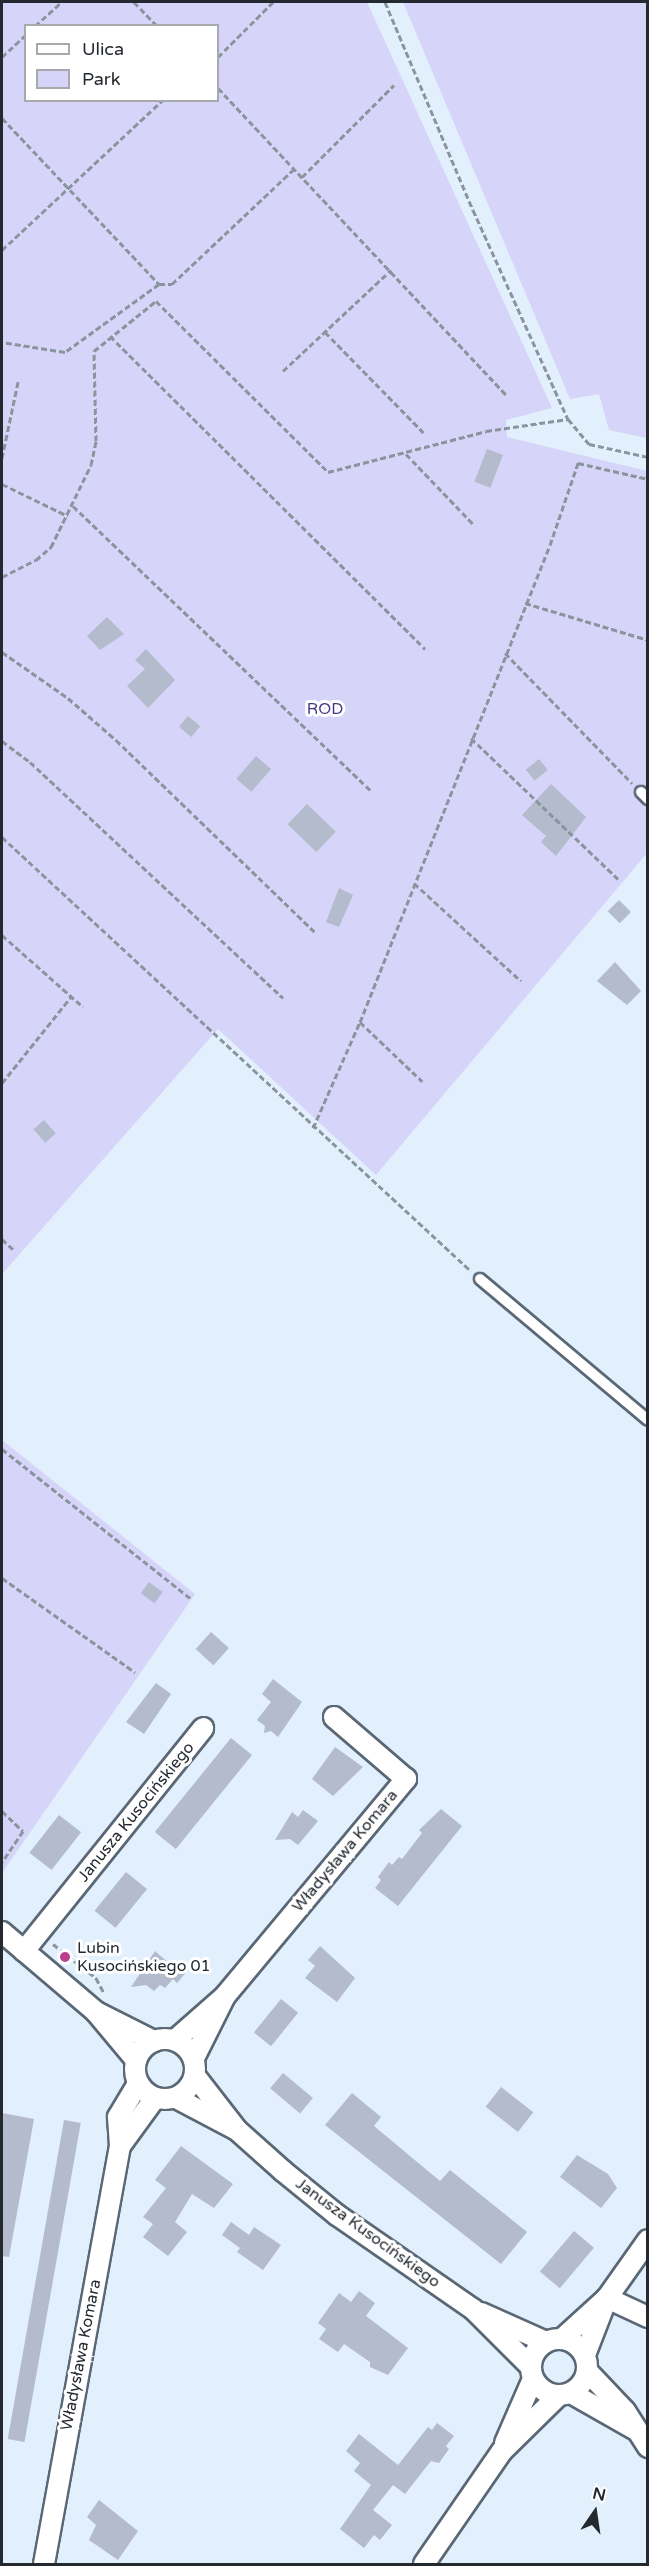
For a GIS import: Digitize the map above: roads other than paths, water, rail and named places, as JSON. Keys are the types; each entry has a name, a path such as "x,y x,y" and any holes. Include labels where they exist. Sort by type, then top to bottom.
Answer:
{"street":[{"name":"Władysława Komara","path":"225,1996 406,1779 334,1717"},
{"name":"Janusza Kusocińskiego","path":"24,1951 203,1728"},
{"path":"2,1932 24,1951 154,2041"},
{"path":"136,2060 143,2048 154,2041 175,2040 225,1996"},
{"path":"176,2098 189,2090 195,2067 225,1996"},
{"path":"103,2006 136,2060 138,2084 118,2117 120,2146"},
{"path":"175,2040 237,2130"},
{"path":"138,2084 154,2098 176,2098 237,2130"},
{"path":"120,2146 154,2098"},
{"name":"Janusza Kusocińskiego","path":"237,2130 336,2215 473,2309 531,2372"},
{"name":"Władysława Komara","path":"44,2565 120,2146"},
{"path":"502,2451 531,2372 532,2356 607,2298 648,2240"},
{"path":"607,2298 648,2317"},
{"path":"424,2565 502,2451 564,2394 579,2388 607,2298"},
{"name":"Janusza Kusocińskiego","path":"473,2309 554,2340"},
{"path":"554,2340 579,2347 586,2363 625,2410 634,2429 648,2447"},
{"path":"531,2372 538,2387 564,2394 634,2429"}],"lane":[{"path":"480,1279 648,1420"}],"place":[{"name":"Lubin Kusocińskiego 01","path":"65,1957"}],"park label":[{"name":"ROD","path":"325,709"}]}
